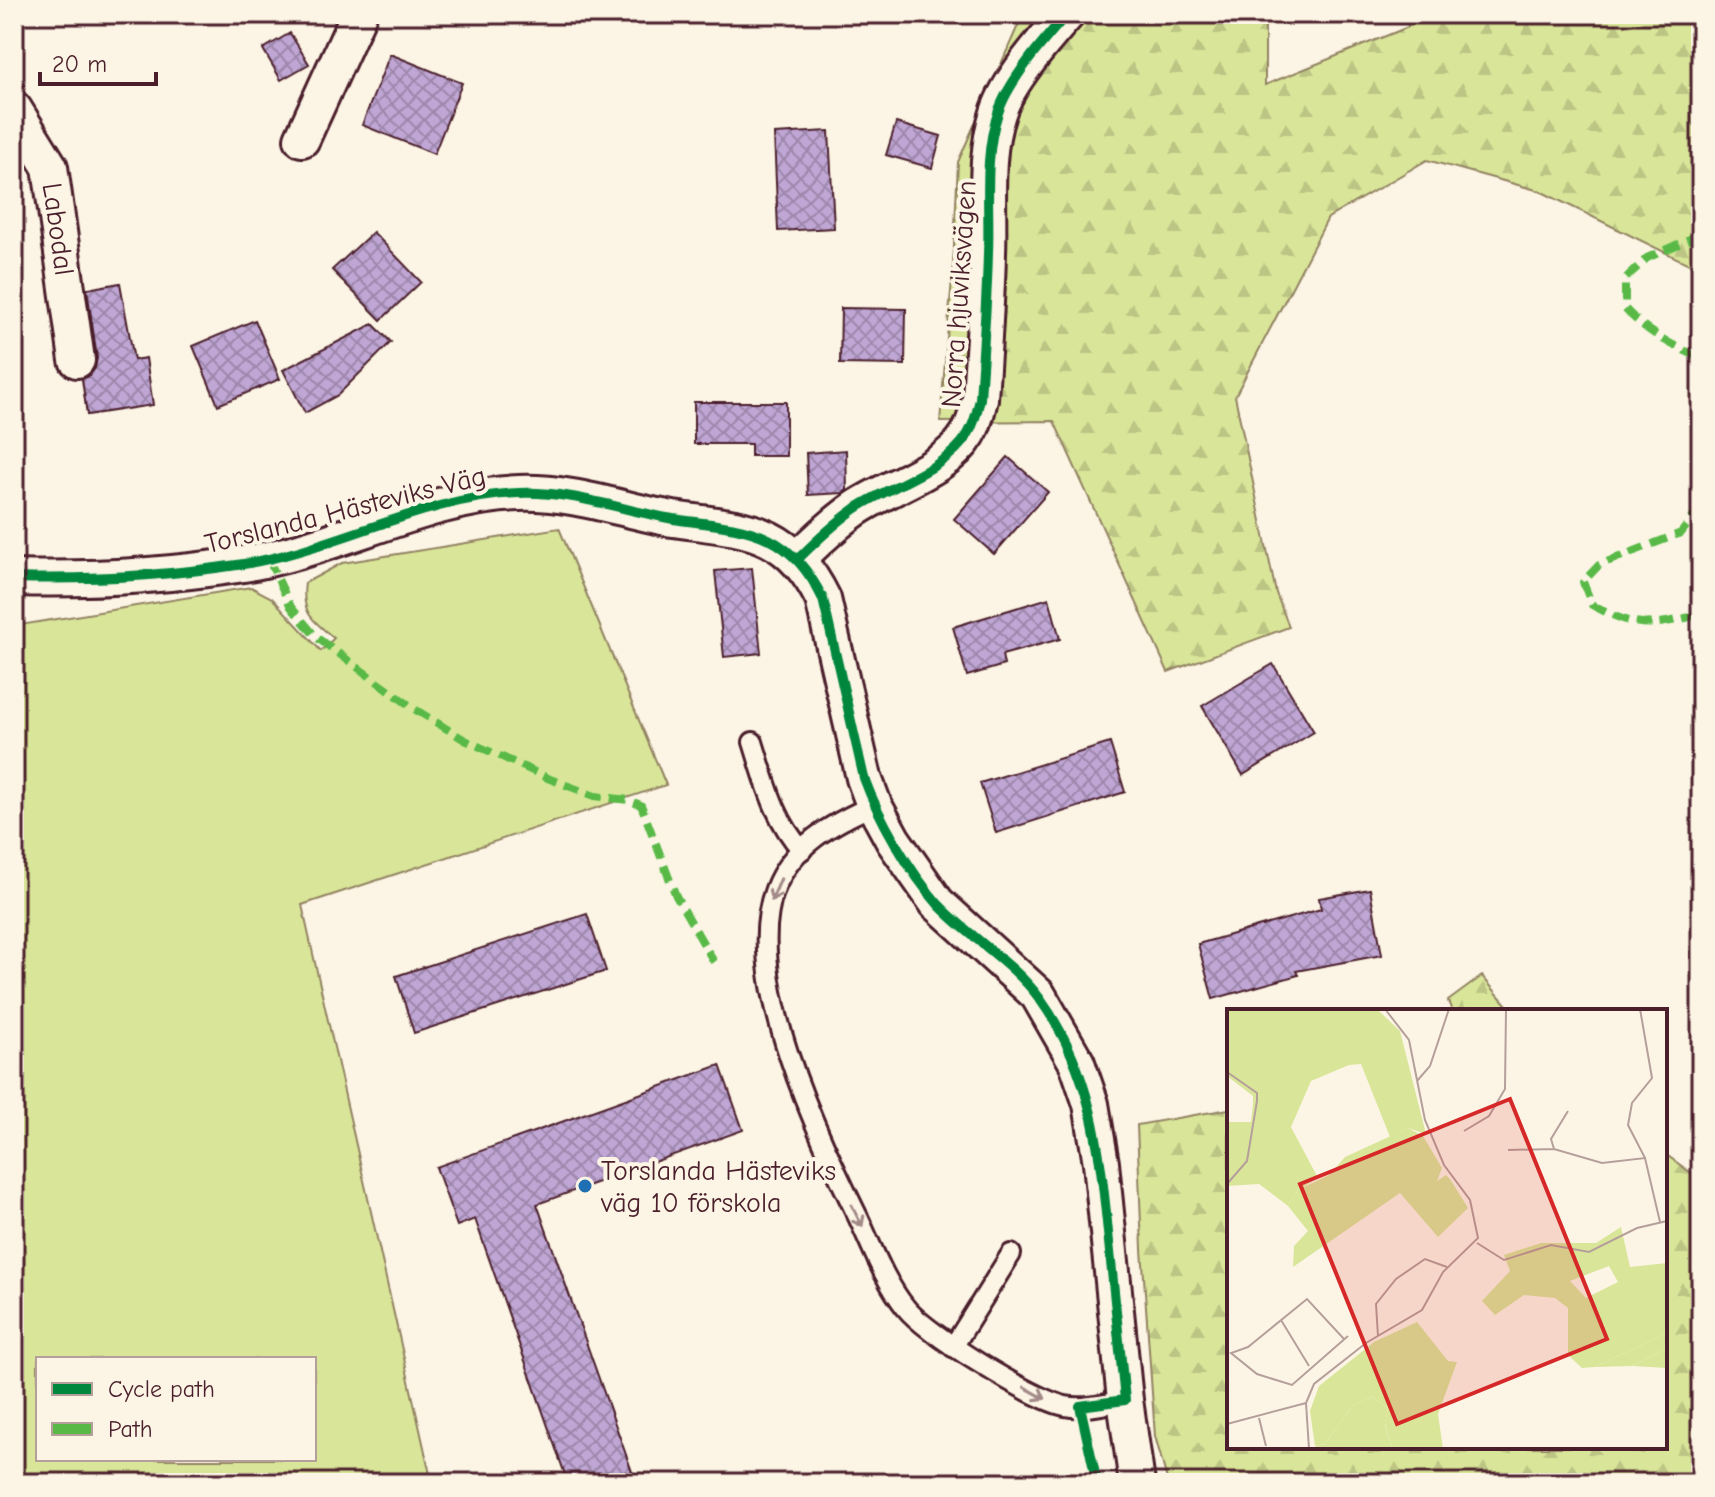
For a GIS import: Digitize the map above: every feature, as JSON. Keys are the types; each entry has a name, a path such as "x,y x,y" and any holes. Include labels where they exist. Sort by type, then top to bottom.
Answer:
{"street":[{"path":"302,139 359,14"},
{"name":"Norra hjuviksvägen","path":"798,559 832,526 875,497 951,454 968,435 980,399 990,166 998,110 1034,52 1067,14"},
{"name":"Labodal","path":"14,109 50,167 77,360"},
{"name":"Torslanda Hästeviks Väg","path":"14,578 117,577 239,565 437,508 516,493 551,493 591,499 656,516 756,533 775,540 798,559 823,599 861,763 874,805 893,840 937,903 1038,995 1077,1063 1091,1104 1101,1163 1125,1400 1137,1483"}],"lane":[{"path":"753,742 774,807 789,836 802,850"},
{"path":"874,805 815,836 792,860 776,887 767,916 767,963 784,1038 822,1144 887,1277 905,1308 926,1329 1044,1399 1066,1406 1090,1407 1125,1400"},
{"path":"953,1347 1011,1254"}],"green space":[{"path":"1023,14 1265,14 1265,85 1408,27 1407,14 1701,14 1701,270 1540,191 1427,160 1328,218 1235,396 1276,593 1289,627 1168,672 1054,421 940,422 958,162"},
{"path":"559,528 666,785 302,905 432,1483 24,1483 14,1428 14,626 251,587 272,598 321,651 334,638 310,615 305,602 305,583 342,563"},
{"path":"1482,976 1510,1009 1451,1009 1448,1001"},
{"path":"1227,1109 1227,1449 1667,1449 1667,1155 1701,1180 1701,1483 1168,1483 1155,1436 1137,1125"}],"building":[{"path":"290,33 309,64 281,80 263,49"},
{"path":"390,54 462,83 434,154 362,125"},
{"path":"896,123 941,136 932,168 886,155"},
{"path":"829,131 834,228 778,231 774,134"},
{"path":"373,232 421,282 381,320 332,270"},
{"path":"120,283 134,360 146,358 153,405 87,415 82,379 95,368 97,358 87,289"},
{"path":"841,308 906,309 905,365 840,364"},
{"path":"255,320 280,379 218,405 193,346"},
{"path":"373,324 391,342 338,395 305,413 283,370"},
{"path":"694,402 786,402 786,456 751,456 751,444 694,444"},
{"path":"846,450 847,490 843,493 808,495 806,453"},
{"path":"1008,457 1048,492 994,554 954,519"},
{"path":"752,568 761,653 724,657 715,571"},
{"path":"1049,598 1060,639 1002,655 1004,665 967,676 953,627"},
{"path":"1273,664 1314,732 1243,775 1202,706"},
{"path":"1110,743 1125,792 996,833 980,783"},
{"path":"1370,889 1382,955 1296,971 1298,975 1213,999 1198,944 1321,909 1319,898"},
{"path":"587,914 606,971 414,1033 396,976"},
{"path":"720,1065 743,1130 537,1204 636,1483 568,1483 475,1219 457,1226 436,1167"}],"marked path":[{"path":"1701,234 1647,258 1625,279 1625,309 1660,338 1701,358"},
{"path":"1701,507 1681,533 1599,565 1583,582 1592,605 1633,622 1657,623 1701,614"},
{"path":"268,558 291,607 316,637 416,710 465,740 550,779 595,796 628,800 641,805 676,896 714,962"}],"cycle path":[{"path":"798,559 855,509 946,458 970,430 980,399 993,130 1010,88 1067,14"},
{"path":"14,578 126,576 237,565 308,548 447,504 519,493 578,498 673,519 742,530 762,536 795,558 823,599 864,778 886,827 916,876 938,904 1017,974 1040,999 1058,1027 1083,1086 1102,1177 1125,1400 1080,1406 1097,1483"}],"place":[{"name":"Torslanda Hästeviks väg 10 förskola","path":"585,1186"}]}
